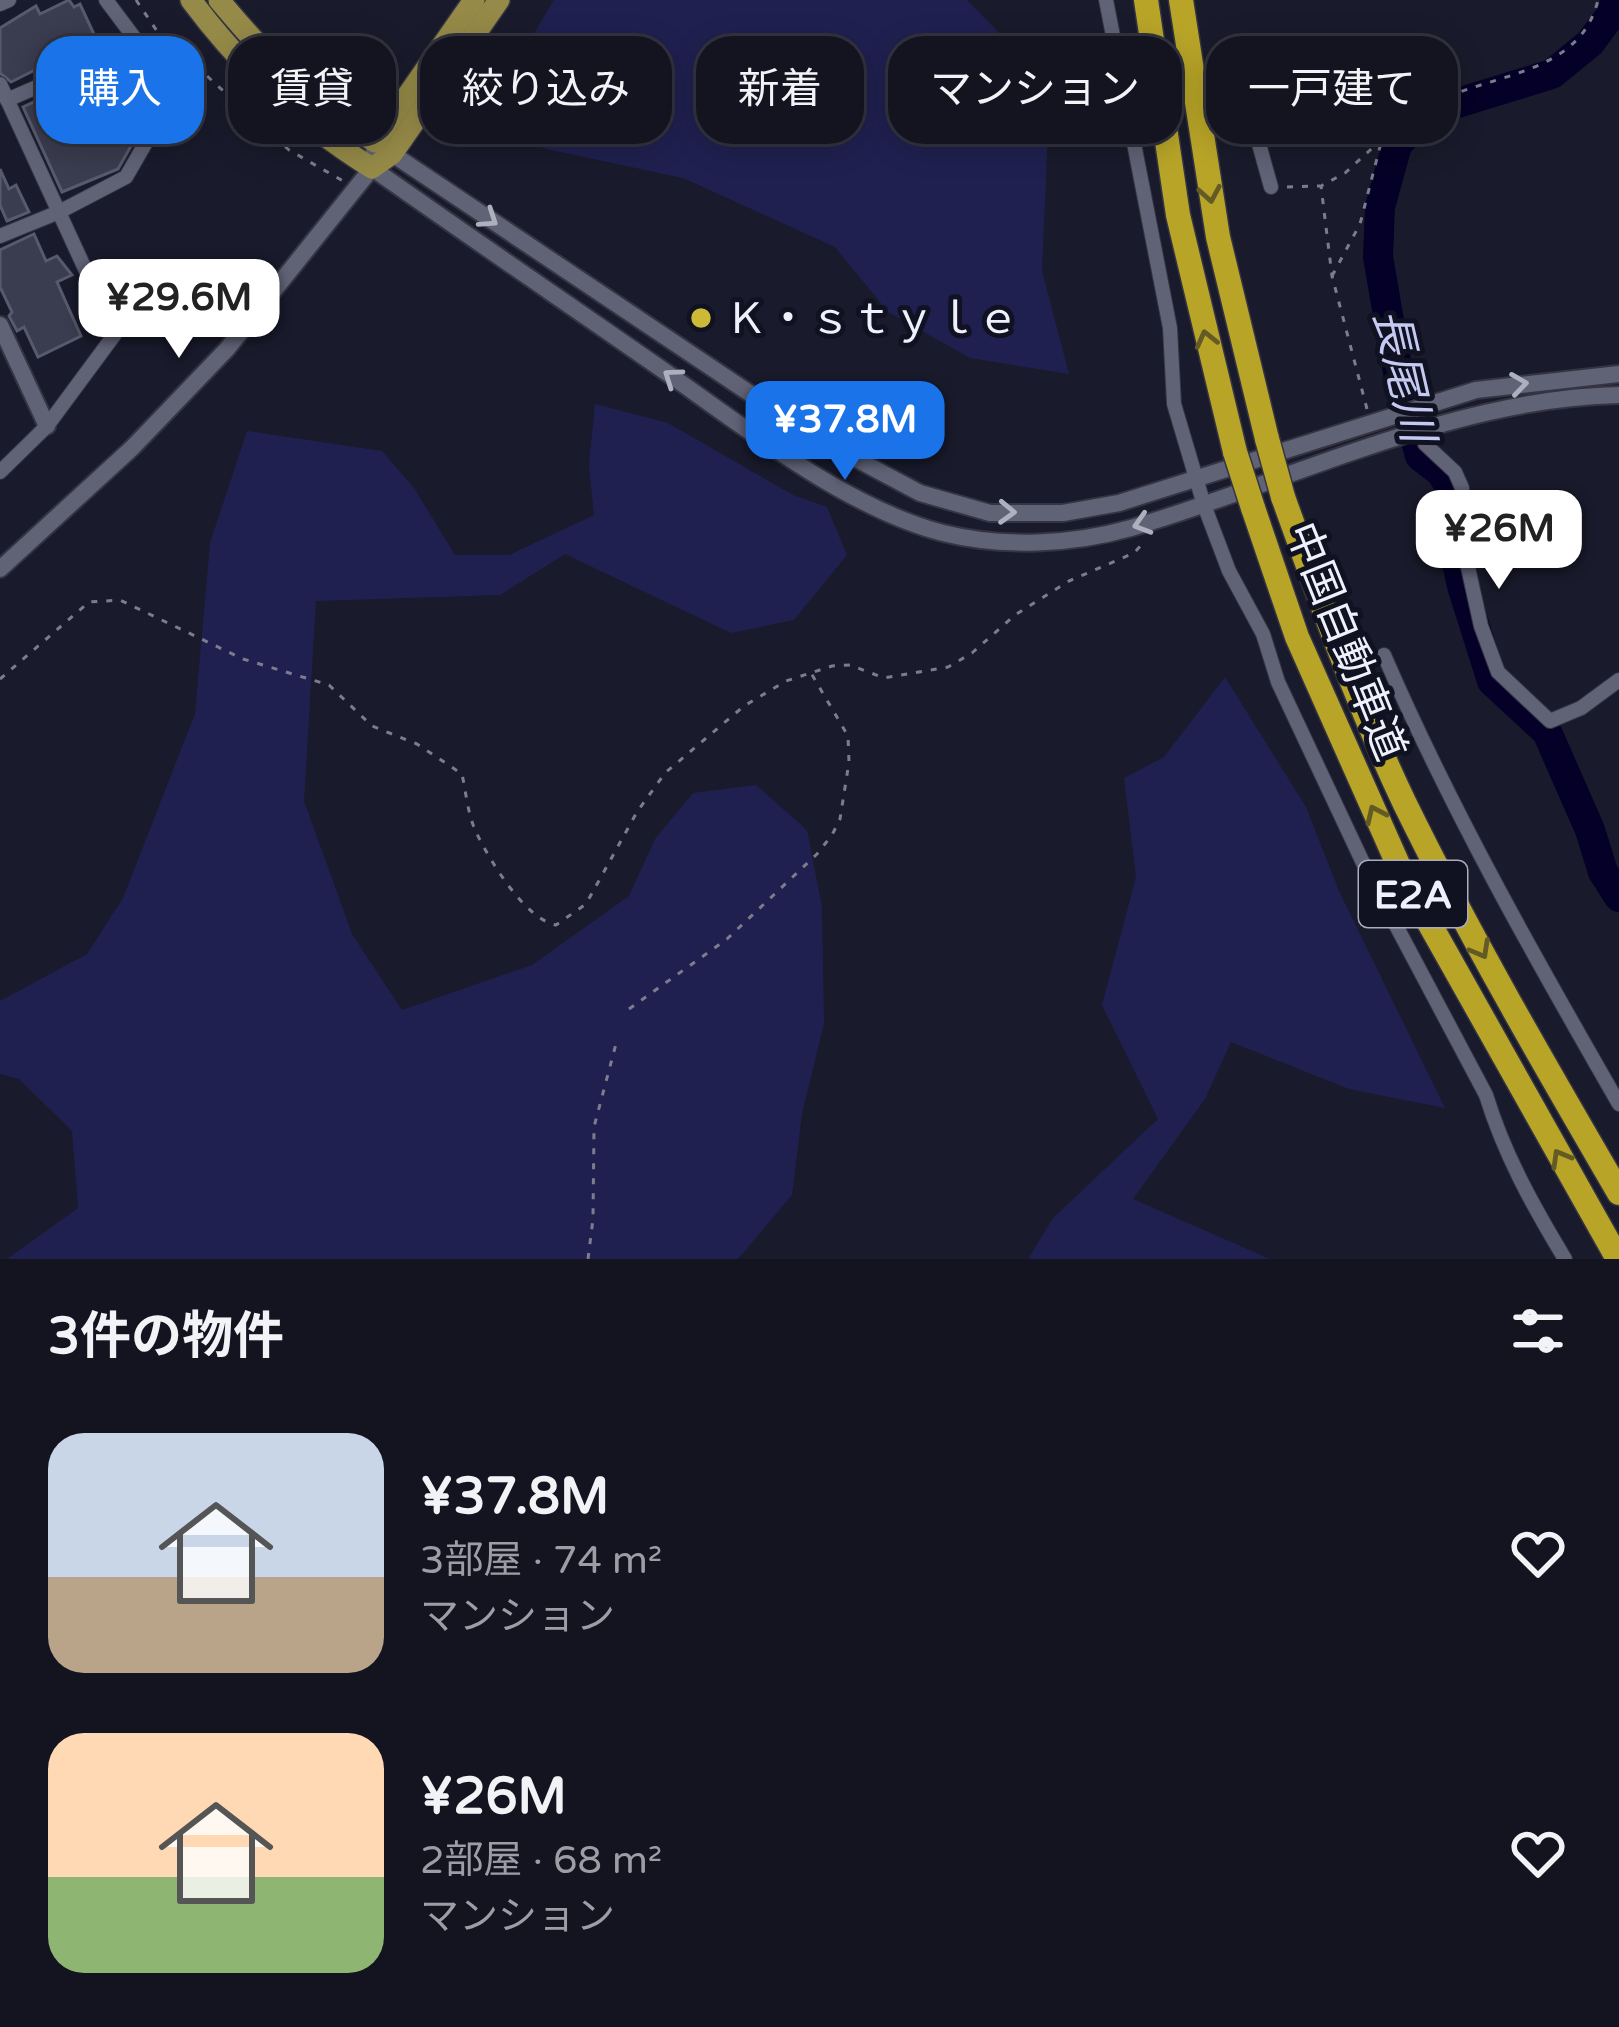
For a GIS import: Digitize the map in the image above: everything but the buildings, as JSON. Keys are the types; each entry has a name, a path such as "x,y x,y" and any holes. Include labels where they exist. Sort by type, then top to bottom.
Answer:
{"highway":[{"path":"1132,0 1139,56 1178,215"},
{"name":"中国自動車道","path":"1146,0 1178,215 1235,452 1298,638 1406,880 1618,1259"},
{"name":"中国自動車道","path":"1181,0 1218,237 1283,497 1349,676 1403,800 1619,1193"},
{"path":"1192,79 1193,0"}],"main road":[{"path":"191,0 278,98 328,141 372,168 474,0"},
{"path":"219,0 274,65 321,108 384,148"},
{"path":"384,148 499,0"}],"street":[{"path":"0,4 9,0"},
{"path":"106,0 132,36"},
{"path":"1106,0 1170,328 1174,404 1204,505 1229,571 1263,634 1278,682 1365,866 1486,1095 1528,1198 1564,1259"},
{"path":"0,84 116,334 47,426 0,472"},
{"path":"7,100 36,87"},
{"path":"0,236 126,177 145,144"},
{"path":"1259,144 1271,187"},
{"path":"384,148 814,437 920,493 989,513 1063,513 1120,502 1476,391 1619,374"},
{"path":"0,569 132,448 227,349 372,168 794,463 938,532 990,543 1072,540 1166,518 1423,431 1510,408 1619,395"},
{"path":"0,325 47,426"},
{"path":"1423,431 1425,444 1455,472 1462,488 1462,540 1481,626 1498,672 1550,721 1581,707 1619,680"},
{"path":"1384,656 1422,743 1619,1104"}],"path":[{"path":"136,0 157,31 289,150 335,174 353,190"},
{"path":"1458,95 1561,56 1595,14 1598,0"},
{"path":"1271,187 1321,186 1345,173 1378,144"},
{"path":"1332,276 1360,224 1381,144"},
{"path":"1321,186 1332,276 1370,422"},
{"path":"0,679 88,602 121,600 243,659 329,686 372,726 418,744 462,774 474,828 484,845 515,894 541,922 556,925 586,904 665,772 744,706 811,672 850,665 884,678 948,667 972,653 1016,614 1069,581 1134,553 1166,518"},
{"path":"629,1009 727,939 817,854 840,819 848,736 811,672"},
{"path":"588,1259 594,1127 617,1040"}],"shaded area":[{"path":"554,0 967,0 1002,36 888,36 888,144 1047,144 1042,271 1069,374 970,358 888,312 835,247 683,178 535,144 672,144 672,36 532,36"},
{"path":"595,404 668,423 793,495 827,507 847,555 794,620 731,633 565,554 500,595 316,601 304,801 352,934 402,1010 532,965 629,896 655,839 693,793 756,785 807,830 822,907 824,1024 802,1113 792,1195 738,1259 7,1259 78,1208 72,1131 19,1079 0,1074 0,1001 87,954 123,898 195,714 210,543 247,431 382,451 414,488 455,555 509,555 594,515 589,465"},
{"path":"1225,677 1306,807 1339,891 1445,1108 1349,1089 1231,1042 1205,1099 1133,1199 1270,1259 1028,1259 1053,1218 1158,1119 1102,1005 1136,877 1124,778 1164,757"}],"waterway":[{"name":"長尾川","path":"1615,0 1613,12 1590,43 1552,74 1451,105 1416,124 1397,145 1380,207 1378,257 1400,384 1420,456 1441,472 1451,489 1449,526 1492,681 1547,732 1603,872 1619,897"}],"tunnel":[{"path":"1182,107 1206,104"}],"place":[{"name":"Ｋ・ｓｔｙｌｅ","path":"701,318"}]}
